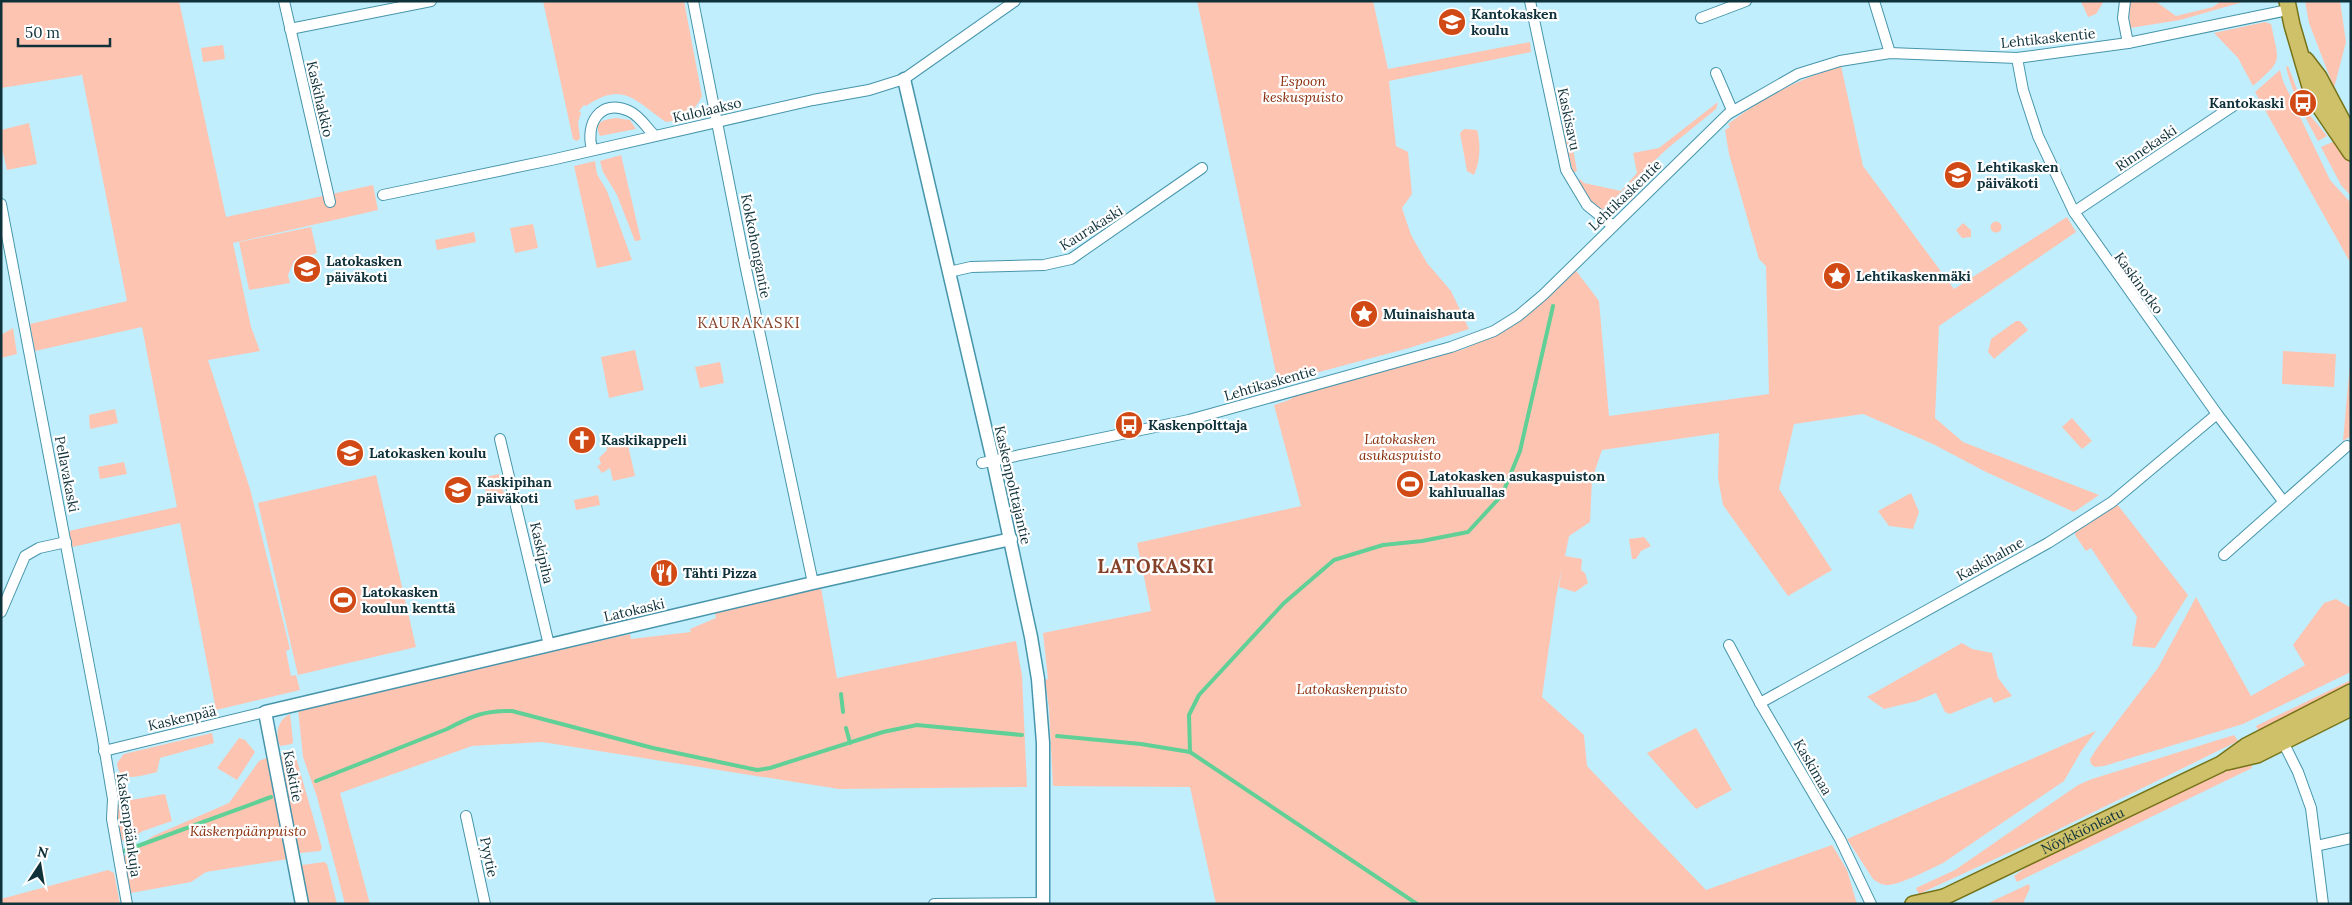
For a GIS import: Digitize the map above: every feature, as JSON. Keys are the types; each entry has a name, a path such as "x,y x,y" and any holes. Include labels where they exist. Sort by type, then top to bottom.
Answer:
{"main road":[{"path":"2288,6 2313,97 2351,153"},
{"path":"2300,52 2319,77 2351,136"},
{"name":"Nöykkiönkatu","path":"1913,904 1940,900 2221,764 2249,758 2351,692"},
{"name":"Nöykkiönkatu","path":"2281,737 2351,708"}],"street":[{"name":"Kaskihakkio","path":"284,1 330,202"},
{"path":"290,29 431,1"},
{"name":"Kokkohongantie","path":"693,1 813,583"},
{"name":"Kulolaakso","path":"383,195 813,100 869,90 904,79 1015,1"},
{"name":"Kaskisavu","path":"1530,1 1566,170 1587,206 1612,226"},
{"path":"1701,18 1746,1"},
{"path":"1874,1 1890,53"},
{"path":"2125,1 2123,18 2128,43"},
{"name":"Lehtikaskentie","path":"988,462 1189,420 1442,350 1494,331 1518,316 1542,295 1732,110 1798,74 1840,61 1890,53 2017,58 2128,43 2288,6"},
{"name":"Kaskinotko","path":"2017,58 2023,90 2038,136 2074,212 2217,414 2284,501"},
{"path":"1716,73 1732,110"},
{"name":"Kaskenpolttajantie","path":"904,79 949,272 988,462 1011,539 1038,679 1043,743 1043,903"},
{"name":"Rinnekaski","path":"2074,212 2232,106"},
{"path":"592,149 589,132 592,120 608,110 628,110 643,121 654,135"},
{"name":"Kaurakaski","path":"949,272 971,267 1044,265 1071,259 1202,168"},
{"name":"Pellavakaski","path":"1,204 104,750"},
{"name":"Kaskihalme","path":"1760,704 2054,539 2112,502 2217,414"},
{"name":"Kaskipiha","path":"500,439 549,645"},
{"path":"2224,555 2347,446"},
{"name":"Latokaski","path":"265,712 813,583 1011,539"},
{"path":"1,612 25,556 39,548 66,542"},
{"name":"Kaskimaa","path":"1729,645 1760,704 1840,839 1871,904"},
{"name":"Kaskenpää","path":"104,750 265,712"},
{"name":"Kaskitie","path":"265,712 302,904"},
{"path":"2281,737 2306,790 2311,808 2323,904"},
{"name":"Kaskenpäänkuja","path":"104,750 112,798 112,819 127,904"},
{"name":"Pyytie","path":"466,816 485,904"},
{"path":"2316,846 2351,838"},
{"path":"934,904 1043,903"}],"green space":[{"path":"1,1 179,1 226,217 373,185 378,210 233,243 251,327 260,351 208,360 250,489 290,649 286,651 291,676 296,675 300,690 216,710 180,523 72,547 69,531 177,507 142,327 35,351 30,324 127,301 82,75 1,88"},
{"path":"543,1 684,1 702,96 699,102 688,114 666,122 629,96 620,94 599,98 586,106 584,105 579,111 581,113 578,122 580,138 577,141 573,139"},
{"name":"Espoon keskuspuisto","path":"1197,1 1373,1 1388,69 1530,42 1531,52 1389,81 1396,146 1408,152 1412,194 1402,208 1411,235 1427,263 1451,291 1469,329 1409,348 1278,383"},
{"path":"2081,1 2104,1 2096,14 2088,17"},
{"path":"2129,1 2155,1 2176,16 2213,7 2221,1 2246,1 2180,20 2130,28"},
{"path":"2305,1 2340,1 2346,42 2334,88 2309,23"},
{"path":"2265,22 2271,24 2277,60 2270,70 2253,86 2238,58 2214,33"},
{"path":"223,45 225,59 203,62 201,48"},
{"name":"Latokaskenpuisto","path":"1841,66 1863,166 1954,289 2067,217 2076,232 1939,326 1935,418 1963,442 2099,495 2074,512 1986,472 1933,444 1863,414 1794,424 1779,489 1832,570 1788,596 1723,505 1718,478 1719,433 1602,450 1592,479 1590,522 1569,536 1565,556 1582,559 1581,570 1585,573 1588,583 1575,592 1559,587 1562,568 1556,597 1542,697 1584,735 1587,766 1706,890 1832,845 1847,870 1857,904 1216,904 1190,787 1053,786 1049,708 1045,680 1048,679 1043,633 1151,611 1137,543 1301,506 1274,405 1289,400 1296,395 1464,349 1492,336 1574,268 1599,301 1609,416 1769,394 1766,266 1759,259 1729,154 1725,130 1730,127 1728,124 1741,114 1768,97 1796,83"},
{"path":"2288,66 2304,108 2327,136 2318,141 2295,96 2286,67"},
{"path":"2280,70 2283,81 2330,180 2351,203 2351,264 2255,92"},
{"path":"1718,102 1716,109 1668,148 1601,211 1581,191 1577,182 1580,179 1584,183 1621,191 1637,173 1633,153 1659,148"},
{"path":"616,118 630,120 636,129 600,136 598,131 599,124"},
{"path":"29,123 37,164 7,170 1,145 1,130"},
{"path":"1568,123 1577,171 1573,173 1562,124"},
{"path":"1464,129 1477,130 1479,159 1474,175 1467,171 1460,133"},
{"path":"2337,140 2351,158 2351,196 2341,185 2321,147"},
{"path":"621,155 641,240 635,241 617,195 603,172 600,161"},
{"path":"595,161 597,174 607,191 632,260 597,268 574,166"},
{"path":"1648,174 1631,201 1629,199 1625,201 1624,197"},
{"path":"1996,221 2002,227 1996,233 1990,227"},
{"path":"1963,223 1971,230 1971,237 1962,238 1956,230"},
{"path":"533,224 538,248 515,253 510,228"},
{"path":"311,227 317,253 294,261 288,275 290,283 249,290 239,242"},
{"path":"474,232 476,242 437,250 435,240"},
{"path":"2016,321 2020,321 2028,330 1994,359 1988,352 1991,339"},
{"path":"13,328 17,354 1,358 1,335"},
{"path":"635,350 644,390 609,398 601,357"},
{"path":"2283,351 2336,354 2334,387 2282,384"},
{"path":"2351,353 2351,436 2343,441"},
{"path":"720,362 724,383 700,388 695,367"},
{"path":"115,409 118,423 90,429 89,415"},
{"path":"2072,418 2092,441 2082,449 2062,427"},
{"path":"627,441 635,476 613,481 610,468 602,473 597,466 601,464 599,458 607,450 607,446"},
{"path":"124,462 127,474 100,479 98,467"},
{"path":"499,474 504,494 487,498 483,480 485,480 485,477"},
{"name":"Latokasken koulun kenttä","path":"376,475 416,647 298,675 258,503"},
{"path":"1911,493 1919,512 1913,529 1889,526 1878,511"},
{"path":"598,495 600,505 576,510 574,500"},
{"path":"2117,504 2188,595 2155,648 2132,646 2137,617 2091,548 2086,551 2075,535 2076,525"},
{"path":"1644,537 1651,546 1641,551 1636,559 1632,559 1629,539"},
{"path":"821,588 837,678 1016,641 1022,676 1027,787 839,789 542,742 472,746 340,793 370,904 345,904 317,797 303,757 298,709 630,634 631,639 691,632 690,629 716,618 715,613"},
{"path":"2196,597 2251,696 2305,665 2293,645 2324,603 2336,599 2351,608 2351,672 2243,724 2104,766 2095,767 2091,764 2090,759 2158,668"},
{"path":"1962,643 1972,649 1992,653 1998,678 2012,696 1994,703 1991,697 1950,714 1945,712 1936,693 1917,701 1884,709 1867,697"},
{"path":"2351,680 2351,686 2259,732 2256,726"},
{"path":"290,714 293,741 292,744 280,746 278,728 282,720"},
{"path":"1696,728 1732,790 1696,809 1647,753"},
{"path":"2096,731 2082,750 2064,781 1943,863 1899,883 1885,885 1873,879 1847,839"},
{"path":"212,733 214,743 160,758 157,772 132,777 122,774 118,770 117,763 124,754"},
{"path":"2234,735 2238,741 2049,834 1919,894 1916,888 1955,870 2078,785"},
{"path":"239,738 245,740 255,752 237,780 217,768"},
{"path":"295,754 322,848 320,851 299,852 280,755"},
{"name":"Käskenpäänpuisto","path":"269,757 288,859 206,872 191,882 131,893 123,857 153,836 229,803 259,761"},
{"path":"2250,761 2252,768 2017,882 2014,876 2038,859 2168,796"},
{"path":"165,794 172,821 143,831 125,841 120,840 117,811 119,802"},
{"path":"324,862 327,864 337,904 307,904 300,869 302,865"},
{"path":"108,870 114,873 120,904 1,904 1,899"},
{"path":"2029,884 2030,888 2024,901 2025,904 1986,904"}],"shaded area":[{"name":"Latokasken asukaspuiston kahluuallas","path":"1404,477 1413,477 1421,481 1424,486 1421,493 1409,494 1400,489 1398,482"}],"waterway":[{"path":"1190,752 1189,715 1199,695 1284,603 1334,560 1383,545 1422,541 1468,532 1502,495 1520,451 1553,306"},
{"path":"841,694 843,712"},
{"path":"316,781 447,729 471,717 502,711 512,711 653,748 757,770 770,768 883,732 917,725 1022,735"},
{"path":"846,728 850,743"},
{"path":"1057,736 1141,744 1190,752 1417,904"},
{"path":"124,851 271,797"}],"place":[{"name":"Kantokasken koulu","path":"1452,22"},
{"name":"Kantokaski","path":"2303,103"},
{"name":"Lehtikasken päiväkoti","path":"1958,175"},
{"name":"Latokasken päiväkoti","path":"307,269"},
{"name":"Lehtikaskenmäki","path":"1837,276"},
{"name":"Muinaishauta","path":"1364,314"},
{"name":"Kaskenpolttaja","path":"1129,425"},
{"name":"Kaskikappeli","path":"582,440"},
{"name":"Latokasken koulu","path":"350,453"},
{"name":"Latokasken asukaspuiston kahluuallas","path":"1410,484"},
{"name":"Kaskipihan päiväkoti","path":"458,490"},
{"name":"Tähti Pizza","path":"664,573"},
{"name":"Latokasken koulun kenttä","path":"343,600"}],"district":[{"name":"KAURAKASKI","path":"749,323"},
{"name":"LATOKASKI","path":"1156,566"}],"park label":[{"name":"Latokasken asukaspuisto","path":"1400,448"}]}
